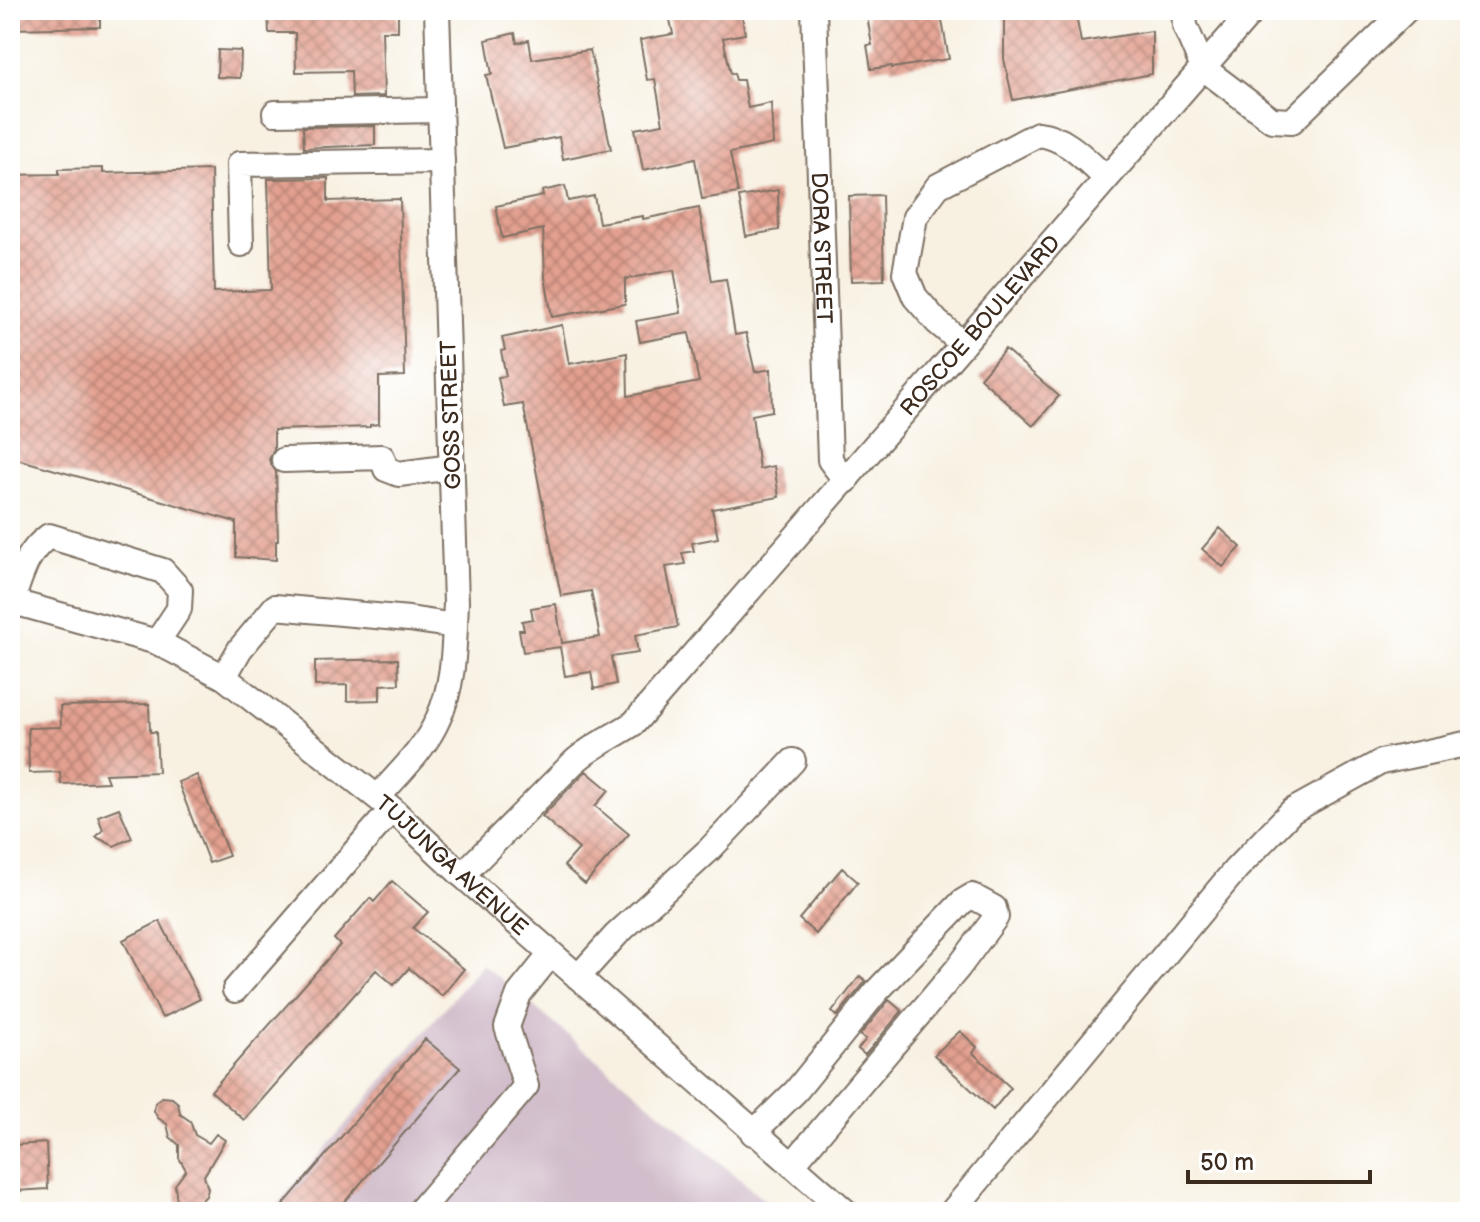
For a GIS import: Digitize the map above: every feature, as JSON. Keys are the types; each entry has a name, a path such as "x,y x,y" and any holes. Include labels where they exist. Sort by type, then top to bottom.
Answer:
{"street":[{"name":"GOSS STREET","path":"235,990 385,803 438,719 452,675 455,626 452,467 437,10"},
{"name":"DORA STREET","path":"814,10 830,460 846,481"},
{"path":"1184,10 1185,26 1203,68 1272,120 1292,121 1406,10"},
{"name":"ROSCOE BOULEVARD","path":"462,875 591,747 609,740 634,723 1253,10"},
{"path":"275,113 440,110"},
{"path":"963,344 937,322 915,297 905,273 915,217 938,186 1038,134 1051,135 1106,178"},
{"path":"241,244 239,164 442,161"},
{"path":"284,460 382,457 386,469 399,474 452,467"},
{"path":"11,601 25,561 36,545 49,536 163,571 180,590 179,609 157,642"},
{"name":"TUJUNGA AVENUE","path":"11,601 157,642 224,677 385,803 551,954 846,1212"},
{"path":"224,677 240,649 275,607 455,626"},
{"path":"952,1212 1236,869 1292,811 1381,762 1470,743"},
{"path":"578,977 616,935 710,849 793,761"},
{"path":"753,1133 796,1091 876,992 962,902 972,896 994,908 996,917 958,968 792,1165"},
{"path":"419,1212 526,1086 507,1027 519,994 551,954"}],"shaded area":[{"path":"482,964 519,994 779,1212 271,1212"}],"building":[{"path":"10,10 100,10 100,27 10,29"},
{"path":"268,10 398,10 398,31 382,31 384,96 352,97 351,71 296,72 295,33 269,33"},
{"path":"668,10 741,10 745,34 723,38 731,74 734,73 736,80 743,80 748,108 771,103 773,144 730,153 738,193 702,199 695,159 643,170 635,129 663,124 655,79 647,80 640,40 673,34"},
{"path":"866,10 940,10 949,59 871,69 867,45 872,45"},
{"path":"1075,10 1081,42 1152,31 1152,74 1013,100 1004,59 1004,12"},
{"path":"515,33 517,43 529,40 532,59 590,50 611,149 563,159 559,137 503,148 486,75 492,74 486,40"},
{"path":"218,50 241,51 240,78 217,77"},
{"path":"375,126 375,145 304,148 303,127"},
{"path":"103,168 103,173 211,170 214,292 271,290 268,179 328,178 328,201 400,199 405,376 379,377 379,424 370,427 274,430 274,449 269,460 276,472 276,560 236,557 236,522 10,457 10,175 59,174 59,169"},
{"path":"565,186 568,201 594,196 599,223 643,216 643,219 699,208 712,281 726,279 735,335 746,333 755,372 771,369 772,411 752,415 759,469 774,466 779,497 712,509 718,538 692,543 694,551 682,553 685,564 666,567 678,627 635,635 638,653 611,657 616,684 594,689 591,672 565,676 560,647 523,652 519,630 524,630 522,621 533,619 531,608 556,604 562,643 600,637 591,591 561,596 523,404 504,407 498,377 506,376 502,338 562,325 569,364 627,353 628,396 699,382 689,333 640,342 636,321 681,313 674,270 625,279 625,304 552,317 545,277 543,229 502,238 496,206 543,196 542,191"},
{"path":"778,190 779,230 746,236 739,197"},
{"path":"882,195 884,280 851,281 849,196"},
{"path":"1005,349 1059,396 1033,426 980,378"},
{"path":"1220,528 1241,547 1223,567 1202,549"},
{"path":"398,659 399,684 380,685 380,700 347,701 347,685 315,686 315,661"},
{"path":"149,704 150,732 156,732 158,772 105,774 108,782 61,784 60,772 29,773 28,728 61,727 60,706"},
{"path":"586,771 609,790 595,806 629,834 585,884 564,866 579,849 542,816"},
{"path":"197,775 229,856 209,863 178,782"},
{"path":"119,808 132,838 114,846 96,837 103,830 98,816"},
{"path":"842,868 858,882 816,934 799,919"},
{"path":"392,881 428,912 413,928 464,969 442,996 409,968 394,985 376,970 244,1120 211,1091 340,945 334,939 370,898 374,902"},
{"path":"160,921 200,999 162,1018 123,940"},
{"path":"860,976 866,981 837,1016 832,1012"},
{"path":"889,1000 902,1011 865,1055 858,1049 866,1039 860,1035"},
{"path":"960,1031 977,1047 973,1053 1011,1088 993,1110 934,1055"},
{"path":"425,1039 460,1068 336,1212 277,1212"},
{"path":"162,1097 172,1098 178,1103 180,1114 190,1121 195,1135 209,1143 216,1134 225,1140 204,1176 208,1189 206,1196 190,1212 178,1212 175,1185 186,1170 179,1158 179,1145 170,1137 167,1124 154,1111 155,1103"},
{"path":"46,1143 48,1189 16,1191 15,1145"}]}
